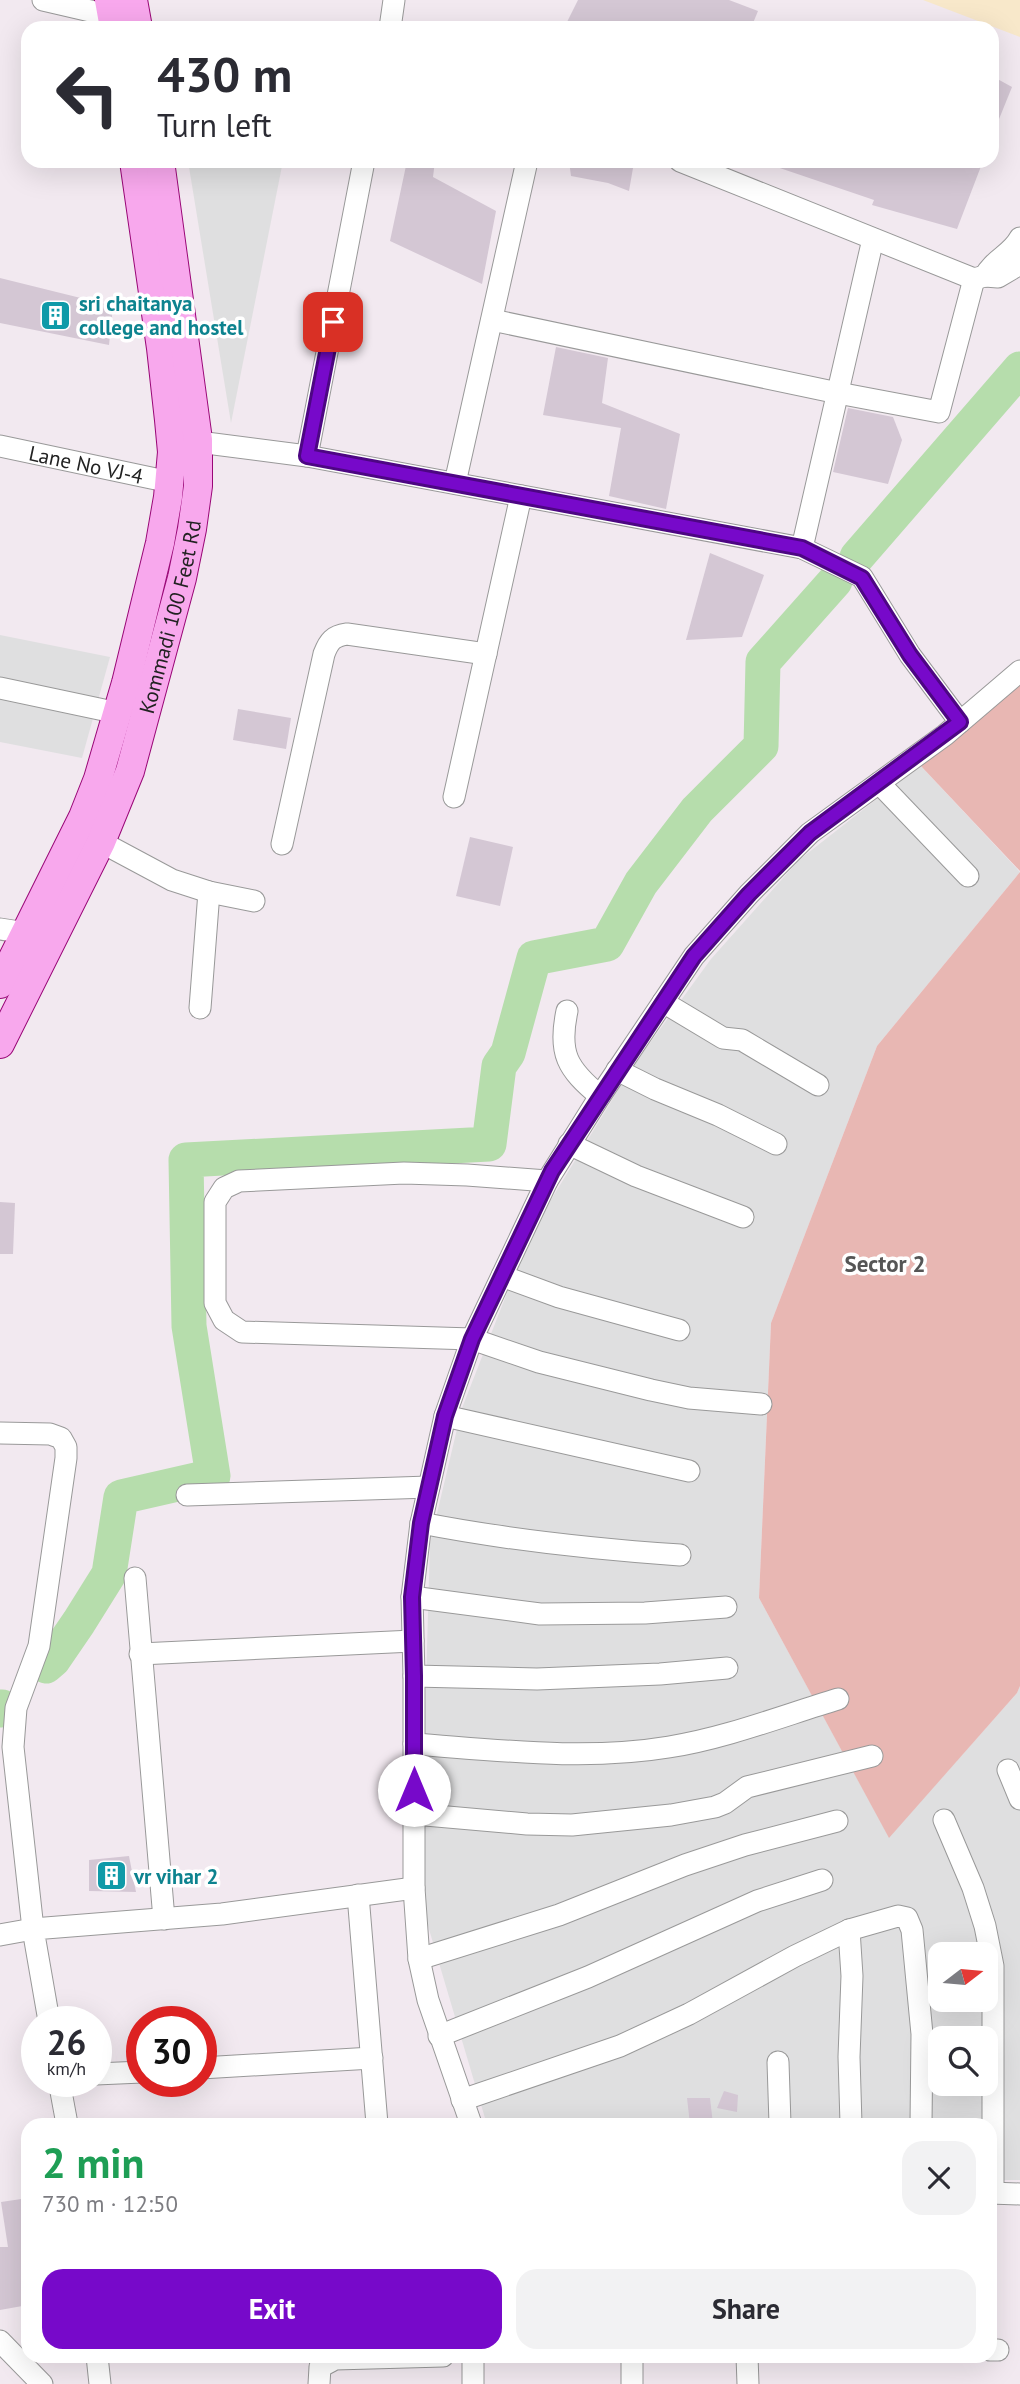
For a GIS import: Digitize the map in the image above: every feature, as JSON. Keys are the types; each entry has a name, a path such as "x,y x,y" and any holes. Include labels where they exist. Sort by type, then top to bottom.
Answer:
{"main road":[{"name":"Kommadi 100 Feet Rd","path":"0,1044 101,842 130,771 182,578 192,529 198,486 161,348 135,168"},
{"name":"Kommadi 100 Feet Rd","path":"0,984 13,931 83,817 98,779 118,713 160,543 170,482 184,440 161,168"}],"street":[{"path":"43,0 117,11"},
{"path":"393,21 394,0"},
{"path":"307,456 363,168"},
{"path":"455,483 525,168"},
{"path":"697,168 873,239 980,278 998,277 1020,264"},
{"path":"492,320 939,412 980,278 1007,254 1020,238"},
{"path":"802,548 873,239"},
{"path":"184,440 307,456 802,548 862,578 910,655 960,722"},
{"name":"Lane No VJ-4","path":"0,446 170,482"},
{"path":"454,797 521,496"},
{"path":"282,844 324,654 328,643 336,635 346,634 486,654"},
{"path":"469,2118 439,2036 419,1959 414,1888 412,1597 421,1523 445,1416 472,1339 547,1181 617,1070 694,956 749,894 810,833 960,722 1020,671"},
{"path":"0,688 118,713"},
{"path":"879,783 968,876"},
{"path":"101,842 172,880 254,901"},
{"path":"200,1008 209,891"},
{"path":"663,1002 723,1038 742,1040 818,1086"},
{"path":"567,1010 563,1032 567,1061 582,1082 600,1097"},
{"path":"617,1070 776,1144"},
{"path":"569,1144 636,1176 743,1217"},
{"path":"547,1181 404,1172 240,1181 224,1188 215,1202 215,1303 224,1320 242,1332 472,1339 539,1362 689,1398 761,1404"},
{"path":"502,1276 569,1300 679,1330"},
{"path":"445,1416 690,1471"},
{"path":"0,1433 50,1434 61,1437 66,1458 39,1646 16,1709 13,1727 33,1929 46,2006"},
{"path":"187,1495 429,1487"},
{"path":"421,1523 552,1545 680,1555"},
{"path":"135,1578 164,1919"},
{"path":"412,1597 540,1614 645,1613 726,1607"},
{"path":"140,1654 413,1641"},
{"path":"414,1676 537,1679 727,1668"},
{"path":"414,1744 553,1754 668,1748 700,1741 838,1699"},
{"path":"414,1814 538,1825 572,1825 671,1815 715,1807 747,1787 872,1756"},
{"path":"1008,1770 1020,1799"},
{"path":"944,1820 973,1888 985,1926 993,1966 992,2118"},
{"path":"419,1959 558,1915 685,1865 745,1845 837,1821"},
{"path":"439,2036 588,1977 757,1901 822,1880"},
{"path":"0,1935 33,1929 222,1914 414,1888"},
{"path":"358,1895 376,2118"},
{"path":"462,2100 620,2046 689,2014 849,1930 898,1916 906,1918 910,1923 922,2034 921,2118"},
{"path":"849,1930 852,1976 849,2057 851,2118"},
{"path":"217,2067 372,2058"},
{"path":"778,2062 780,2118"},
{"path":"62,2097 66,2118"},
{"path":"997,2193 1020,2194"},
{"path":"0,2341 21,2362"},
{"path":"22,2363 43,2384"},
{"path":"98,2363 100,2384"},
{"path":"319,2384 320,2367 326,2363"},
{"path":"472,2363 473,2384"},
{"path":"632,2363 632,2384"},
{"path":"747,2363 748,2384"}],"shaded area":[{"path":"923,0 1020,0 1020,37 999,29 999,21 978,21"},
{"path":"189,168 282,168 231,423"},
{"path":"0,635 110,657 82,758 0,742"},
{"path":"1020,684 1020,871 920,765"},
{"path":"920,765 1020,872 877,1046 771,1323 759,1598 889,1837 1017,1693 1020,1686 1020,2180 997,2180 997,2118 485,2118 423,1909 430,1543 462,1408 530,1234 631,1069 711,959 799,860"},
{"path":"1020,872 1020,1686 1017,1693 889,1838 759,1598 771,1323 877,1046"}],"building":[{"path":"578,0 729,0 758,11 754,21 568,21"},
{"path":"999,80 1012,87 999,119"},
{"path":"406,168 434,168 433,177 496,211 482,284 390,241"},
{"path":"570,168 633,168 629,191 608,183 571,176"},
{"path":"780,168 980,168 957,229 872,205 874,200"},
{"name":"sri chaitanya college and hostel","path":"0,278 113,306 109,345 0,323"},
{"path":"556,347 608,358 602,403 680,434 666,509 609,496 621,428 543,415"},
{"path":"848,408 893,417 902,440 888,484 833,472"},
{"path":"710,553 764,575 742,637 686,640"},
{"path":"238,709 291,718 286,749 233,740"},
{"path":"470,837 513,847 500,906 456,896"},
{"path":"0,1202 15,1203 13,1254 0,1254"},
{"name":"vr vihar 2","path":"129,1856 136,1892 89,1891 89,1860"},
{"path":"724,2091 738,2095 737,2112 717,2108"},
{"path":"687,2098 710,2098 712,2118 689,2118"},
{"path":"21,2199 21,2306 0,2310 0,2247 8,2247 1,2202"}],"waterway":[{"path":"857,557 1020,369"},
{"path":"46,1666 53,1660 109,1574 121,1497 213,1476 189,1326 186,1160 489,1144 499,1066 508,1053 534,958 607,944 641,883 697,810 761,746 763,662 835,581"}],"place":[{"name":"sri chaitanya college and hostel","path":"56,315"},
{"name":"vr vihar 2","path":"111,1876"}],"district":[{"name":"Sector 2","path":"885,1263"}],"route":[{"path":"333,322 307,456 802,548 862,578 910,655 960,722 810,833 749,894 694,956 552,1171 472,1339 445,1416 421,1523 412,1597 414,1790"}]}
